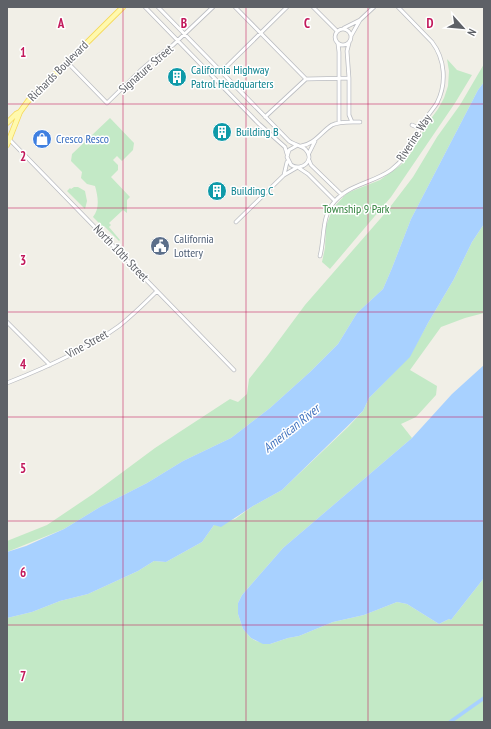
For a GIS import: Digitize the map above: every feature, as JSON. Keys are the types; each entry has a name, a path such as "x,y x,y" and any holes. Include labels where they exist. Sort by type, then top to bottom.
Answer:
{"main road":[{"name":"Richards Boulevard","path":"7,145 8,138 20,112 33,96 123,7"},
{"path":"7,123 20,112"}],"street":[{"path":"145,7 259,124 285,147 288,160 291,165 308,174 335,201"},
{"path":"158,7 289,141 296,146"},
{"name":"Signature Street","path":"67,62 107,103 140,71 185,35 213,7"},
{"path":"234,7 306,79"},
{"path":"222,71 287,7"},
{"path":"313,7 337,31"},
{"path":"337,31 360,20 374,7"},
{"name":"Riverine Way","path":"320,256 325,221 328,212 335,201 352,188 381,176 396,165 409,151 419,128 436,104 442,88 443,70 440,56 432,42 398,7"},
{"path":"352,122 349,115 347,51 351,36 360,20"},
{"path":"344,28 349,31 351,36"},
{"path":"337,31 335,39 338,44 339,52 339,123"},
{"path":"338,44 345,45 349,43"},
{"path":"266,117 306,79 349,78"},
{"path":"236,222 284,175 305,165 315,141 327,128 333,124 360,122"},
{"path":"412,125 419,128"},
{"name":"North 10th Street","path":"8,138 234,370"},
{"path":"287,154 289,150 296,146 301,146 315,141"},
{"path":"301,146 306,149 309,155"},
{"path":"284,175 288,160"},
{"path":"308,160 311,165 342,195"},
{"name":"Vine Street","path":"7,383 50,365 113,330 158,291"},
{"path":"7,322 50,365"}],"green space":[{"name":"Township 9 Park","path":"447,59 457,70 472,75 455,103 391,197 330,269 322,262 325,248 326,226 333,208 347,193 380,180 401,165 411,153 427,124 444,98 448,86 449,71"},
{"path":"484,64 484,82 478,90 411,219 383,289 357,313 338,344 270,408 231,438 183,461 147,483 100,507 64,529 7,552 7,541 47,525 93,494 155,448 230,399 238,402 247,394 249,379 305,305 387,211 413,177 437,137 460,105"},
{"path":"110,118 134,143 133,150 122,161 117,156 113,160 118,165 118,170 111,177 130,197 127,200 127,213 123,210 109,223 111,225 109,227 120,240 119,241 93,217 98,206 95,186 87,184 81,178 82,172 71,161 72,154"},
{"path":"74,187 78,187 85,191 87,201 85,209 67,191"},
{"path":"484,224 484,313 441,327 410,370 437,386 436,395 416,417 401,424 412,438 283,548 242,595 238,603 238,614 243,629 251,638 256,641 270,644 299,636 333,622 364,615 397,602 407,604 439,624 449,619 451,620 484,578 484,722 7,722 7,618 32,612 60,601 88,594 138,571 154,561 166,562 202,542 214,525 235,519 253,506 282,490 348,427 363,411 369,398 409,357 454,279 472,242"}],"water":[{"name":"American River","path":"484,82 484,224 472,242 454,279 410,357 369,398 363,411 282,490 253,506 221,527 214,525 202,542 166,562 154,561 138,571 88,594 60,601 32,612 7,618 7,552 26,546 64,529 100,507 147,483 183,461 231,438 270,408 338,344 357,313 383,289 411,219 478,90"},
{"path":"484,365 484,578 451,620 449,619 439,624 407,604 397,602 364,615 333,622 299,636 270,644 263,644 251,638 243,629 238,614 238,603 242,595 283,548 412,438 452,394"}],"waterway":[{"path":"450,722 484,698"}],"place":[{"name":"California Highway Patrol Headquarters","path":"177,77"},
{"name":"Building B","path":"222,132"},
{"name":"Cresco Resco","path":"42,139"},
{"name":"Building C","path":"217,191"},
{"name":"California Lottery","path":"160,246"}]}
